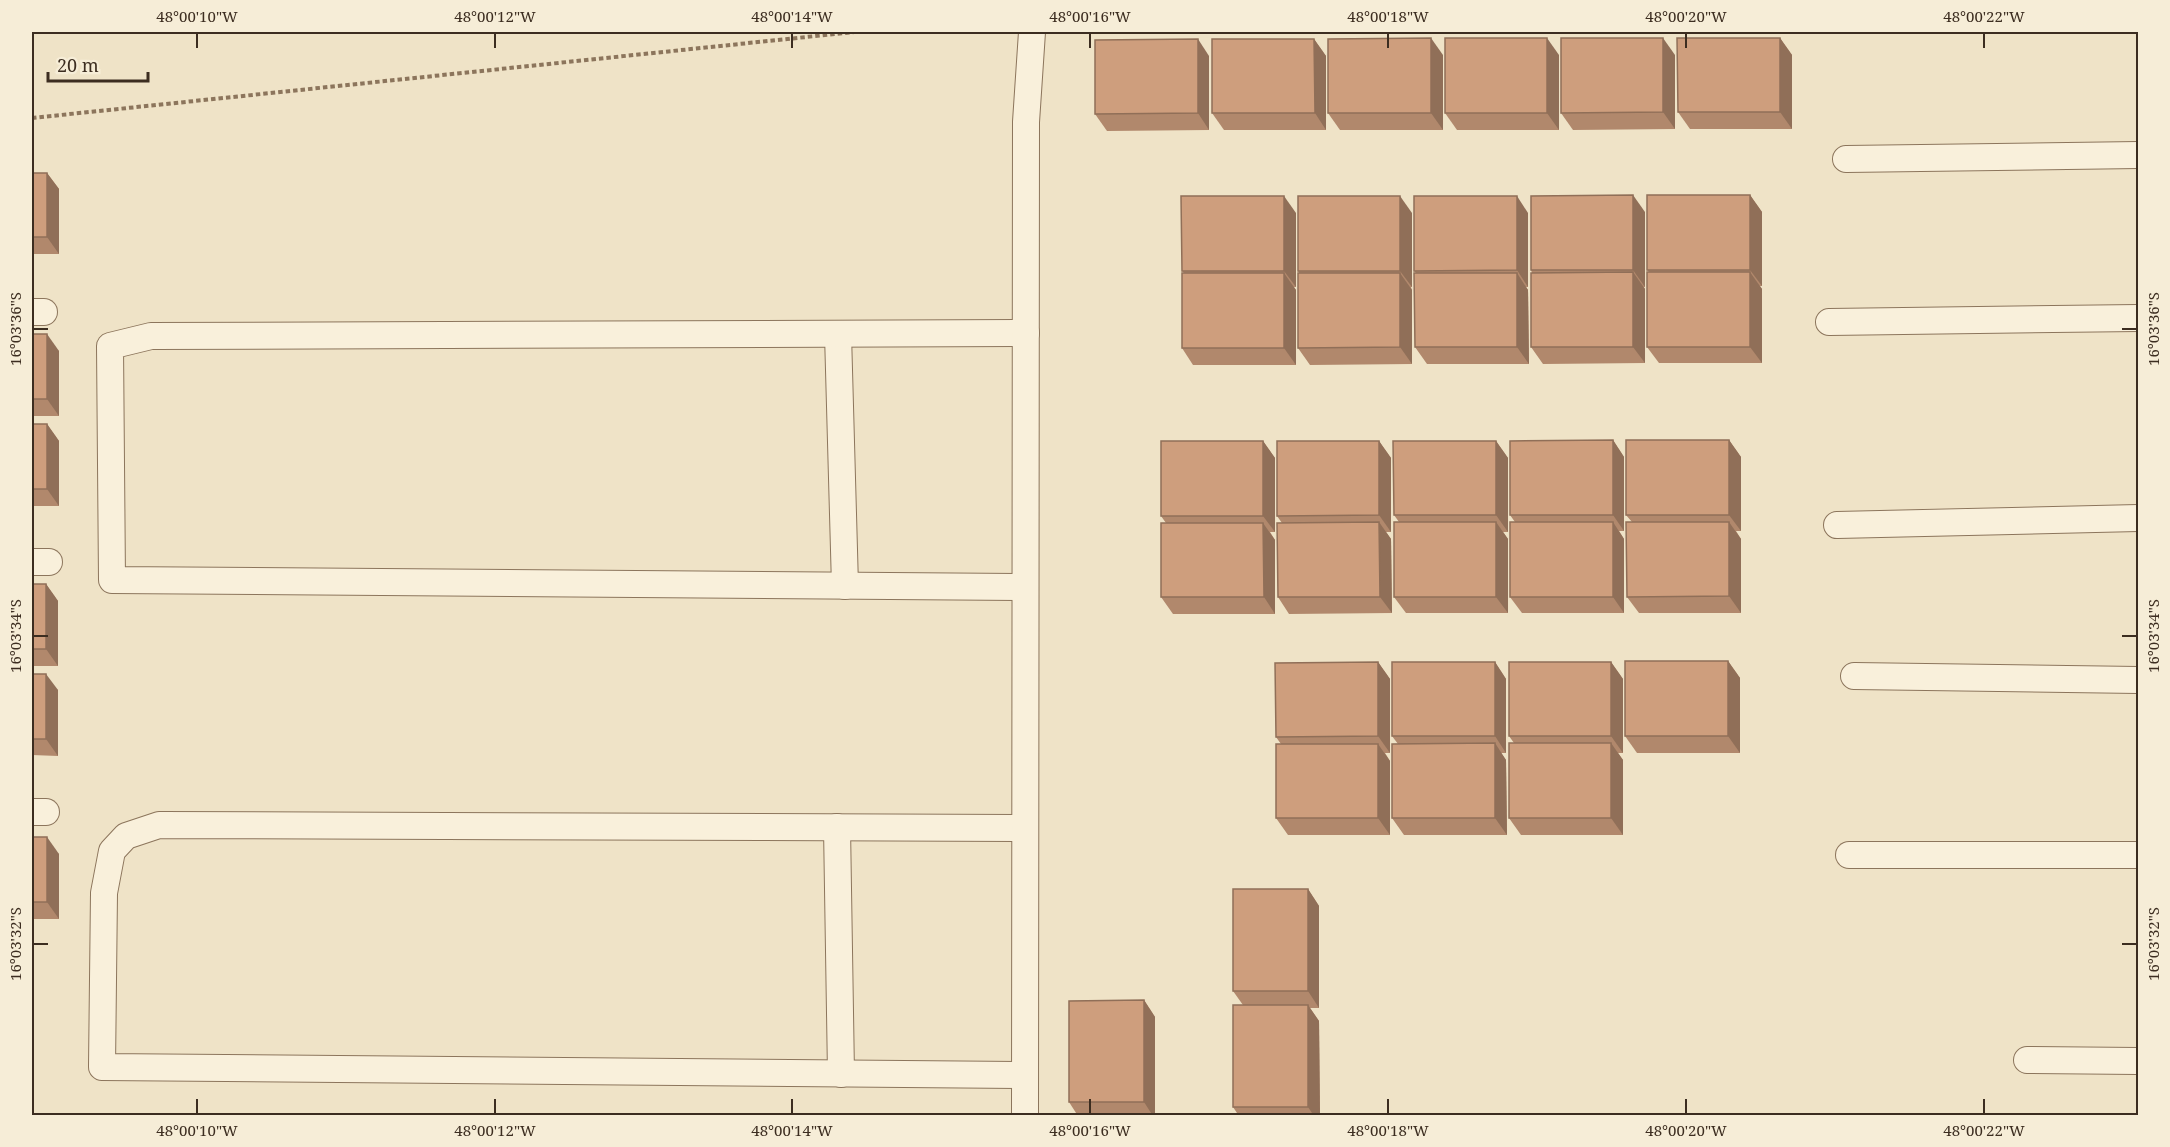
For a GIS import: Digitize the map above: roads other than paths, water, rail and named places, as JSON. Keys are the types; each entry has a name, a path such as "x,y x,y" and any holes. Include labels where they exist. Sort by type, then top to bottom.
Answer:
{"street":[{"path":"1024,1116 1026,122 1032,32"},
{"path":"1846,159 2139,155"},
{"path":"1829,322 2139,318"},
{"path":"838,333 845,586"},
{"path":"1025,587 112,580 110,346 151,336 1026,333"},
{"path":"1837,525 2139,518"},
{"path":"1854,676 2139,680"},
{"path":"1024,828 159,825 126,836 112,851 104,893 102,1067 1024,1075"},
{"path":"837,827 841,1074"},
{"path":"1849,855 2139,855"},
{"path":"2027,1060 2139,1061"}]}
